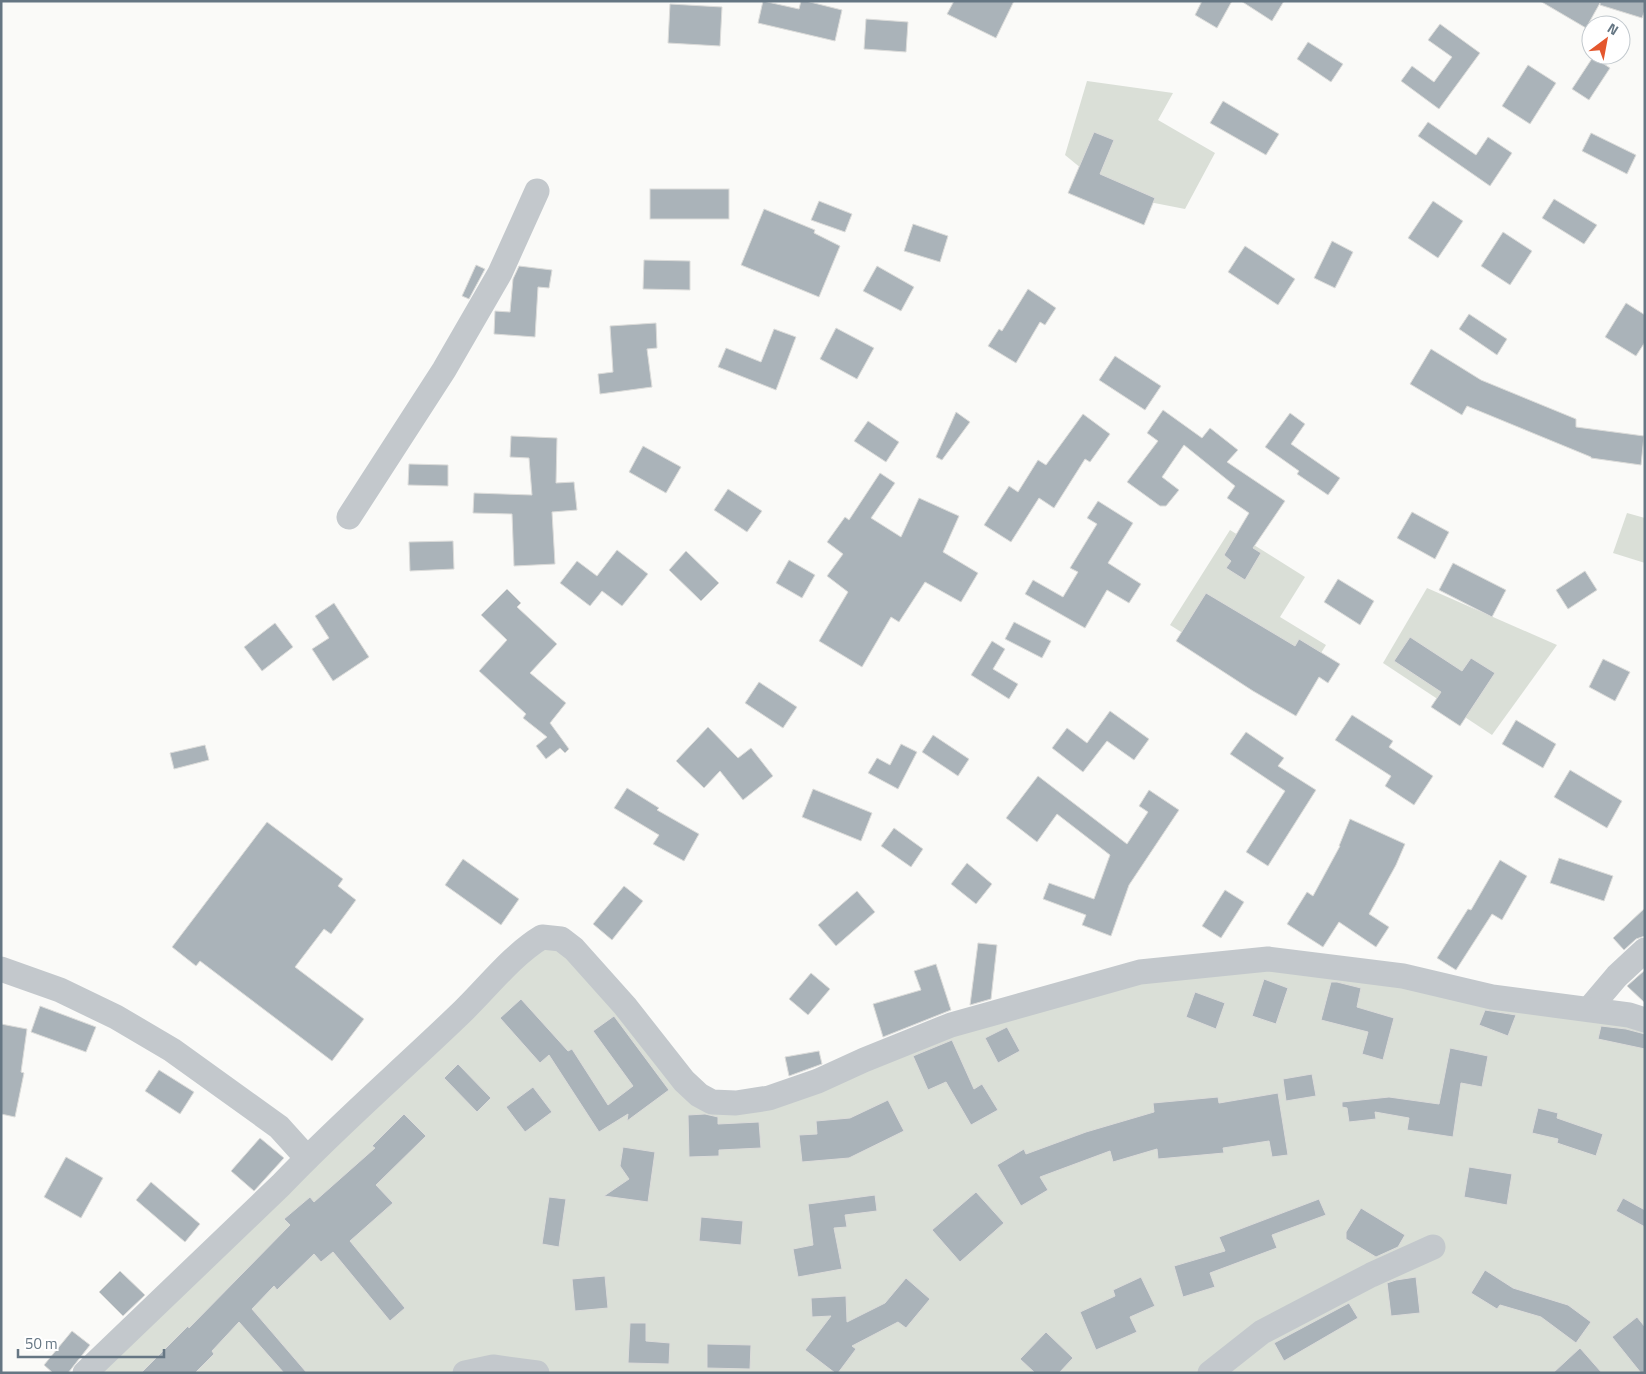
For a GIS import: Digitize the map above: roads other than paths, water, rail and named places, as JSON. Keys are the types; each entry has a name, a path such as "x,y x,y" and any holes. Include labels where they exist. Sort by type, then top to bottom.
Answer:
{"street":[{"path":"349,517 444,370 500,273 536,191"},
{"path":"85,1373 307,1158 520,955 542,937 561,939 574,949 625,1006 684,1081 699,1095 712,1102 736,1103 769,1098 818,1081 864,1060 951,1026 1140,972 1268,959 1403,976 1492,997 1629,1015 1645,1020"},
{"path":"1589,1009 1617,976 1645,950"},
{"path":"1,969 60,990 116,1017 172,1050 279,1127 307,1158"},
{"path":"1210,1373 1262,1332 1371,1275 1433,1247"},
{"path":"465,1373 493,1367 537,1373"}]}
